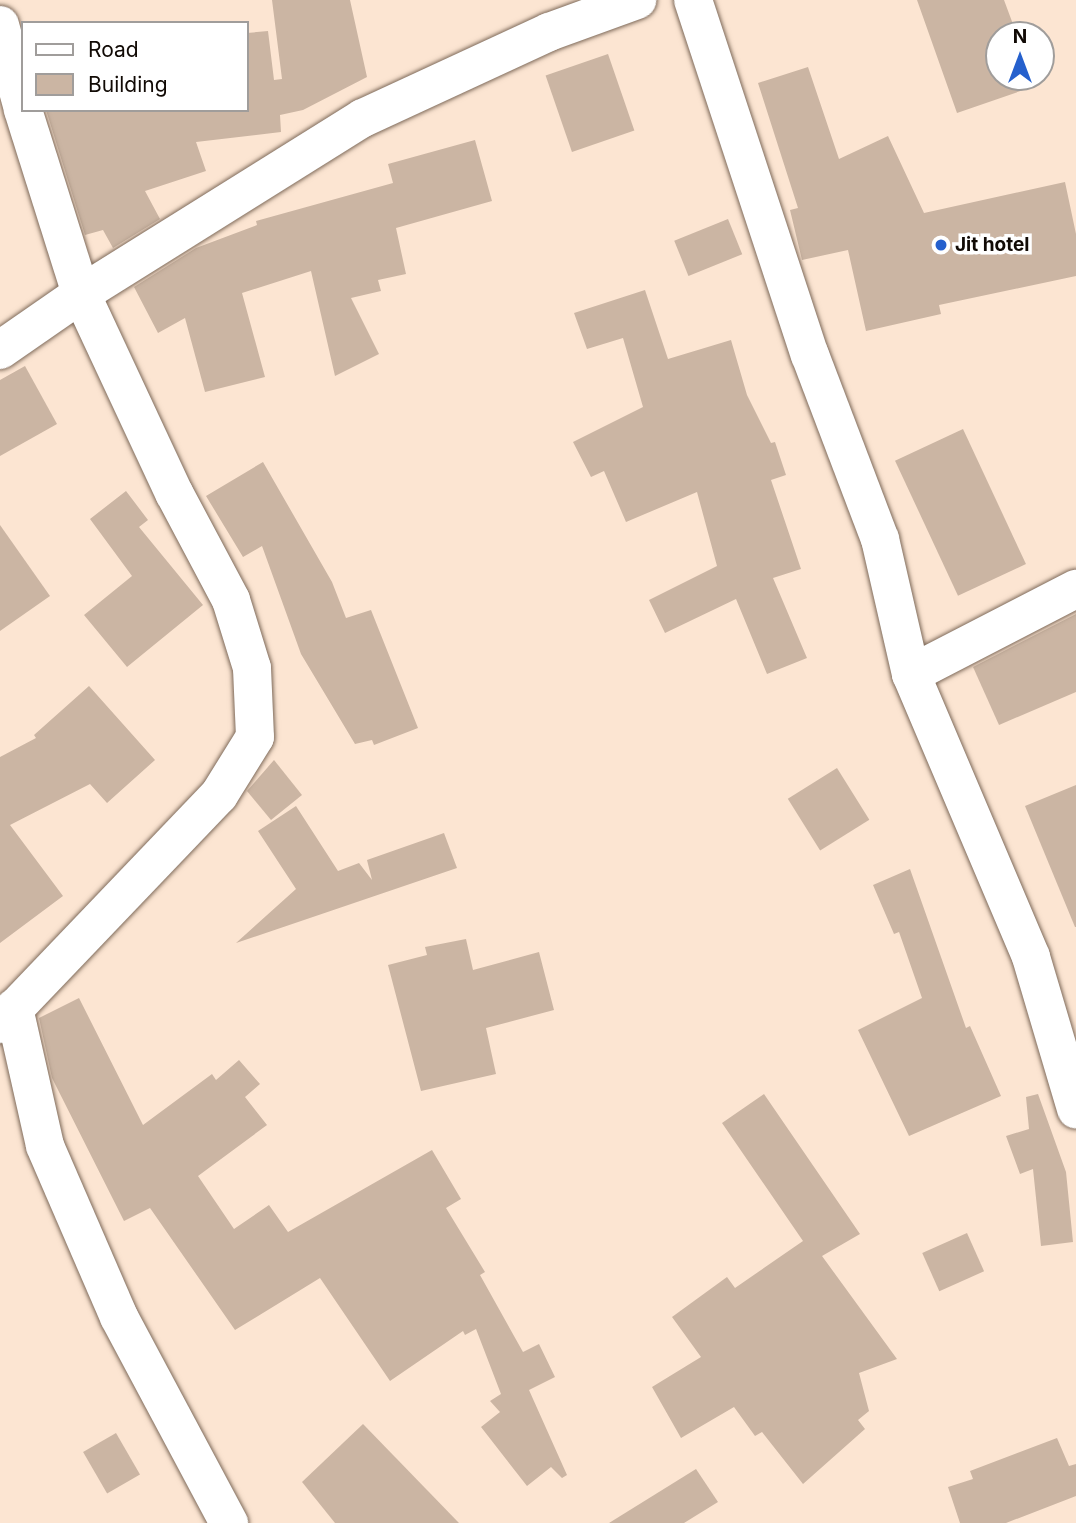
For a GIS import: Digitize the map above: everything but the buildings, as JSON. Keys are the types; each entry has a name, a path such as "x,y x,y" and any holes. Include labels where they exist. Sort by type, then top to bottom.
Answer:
{"street":[{"path":"0,350 81,294 363,118 549,32 637,0"},
{"path":"693,0 810,355 880,539 911,674 1031,957 1076,1109"},
{"path":"0,25 21,103"},
{"path":"24,112 81,294 174,493 231,600 252,668 255,737 219,795 7,1016 45,1146 119,1317 229,1523"},
{"path":"911,674 1076,589"}],"place":[{"name":"Jit hotel","path":"941,245"}]}
